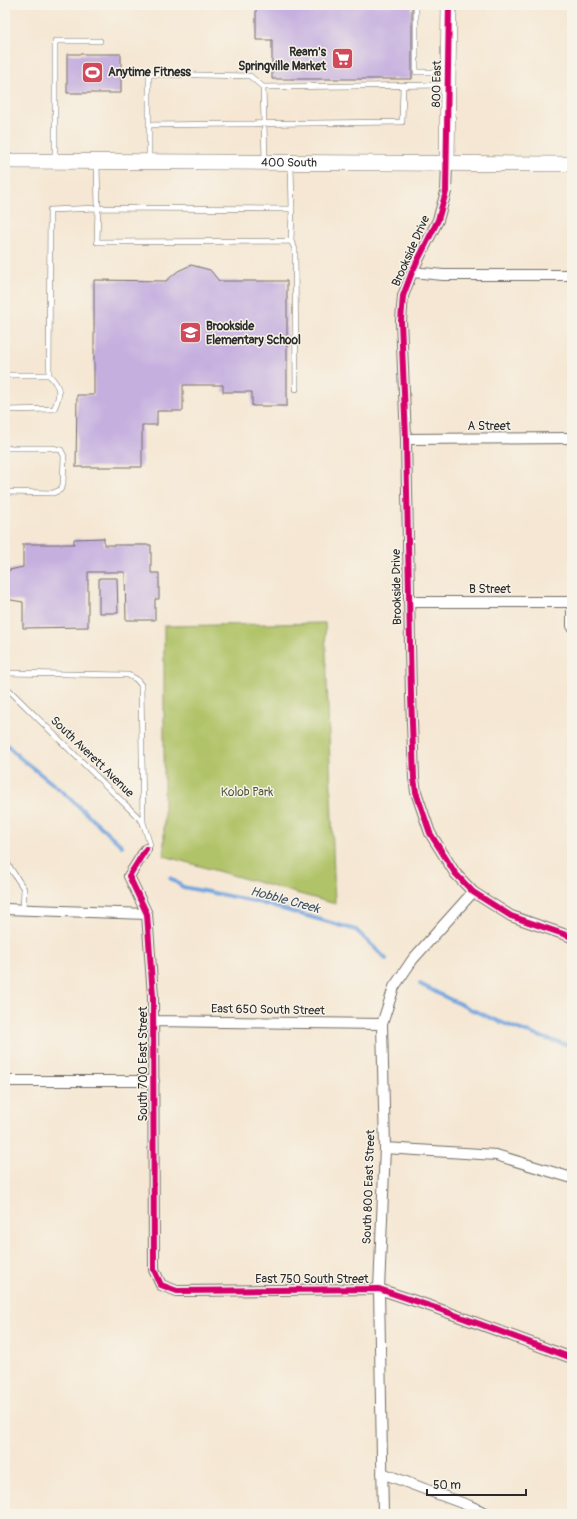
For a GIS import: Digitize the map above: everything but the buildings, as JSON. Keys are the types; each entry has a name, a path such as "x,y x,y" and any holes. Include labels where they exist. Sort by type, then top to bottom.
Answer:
{"main road":[{"name":"800 East","path":"447,164 449,5"},
{"name":"400 South","path":"5,161 572,164"}],"street":[{"name":"Brookside Drive","path":"447,164 446,192 438,220 412,272 403,296 401,321 406,439 414,778 416,792 430,834 455,873 473,892 511,916 572,938"},
{"name":"Brookside Drive","path":"412,272 443,275 572,275"},
{"name":"A Street","path":"406,439 572,438"},
{"name":"B Street","path":"409,602 572,602"},
{"path":"572,602 572,626"},
{"name":"South 700 East Street","path":"146,850 129,876 147,914 154,1021 154,1270 162,1285"},
{"name":"South 800 East Street","path":"383,1514 379,1289 385,1148 382,1024 394,987 409,964 473,892"},
{"path":"5,909 147,914"},
{"name":"East 650 South Street","path":"154,1021 382,1024"},
{"path":"5,1082 154,1081"},
{"path":"385,1148 496,1155 572,1178"},
{"name":"East 750 South Street","path":"162,1285 177,1291 379,1289 436,1308 572,1358"},
{"path":"382,1473 488,1514"}],"lane":[{"path":"416,5 416,72 448,79"},
{"path":"55,162 56,41 100,40"},
{"path":"149,162 148,74 250,76 263,87 403,86 448,79"},
{"path":"149,125 402,122 403,86"},
{"path":"263,87 263,124 266,163"},
{"path":"97,162 98,242 291,241"},
{"path":"291,163 291,241 295,249 296,389"},
{"path":"5,410 54,409 58,400 59,391 56,382 49,375 50,210 98,208 292,209"},
{"path":"5,376 49,375"},
{"path":"5,448 52,448 61,450 64,456 63,485 60,490 53,493 5,492"},
{"path":"5,673 128,675 136,679 141,686 143,824"},
{"name":"South Averett Avenue","path":"5,686 124,803 143,824 150,845 146,850"},
{"path":"5,860 24,889 23,910"}],"green space":[{"name":"Kolob Park","path":"325,623 335,904 164,856 164,626"}],"waterway":[{"name":"Hobble Creek","path":"5,743 19,757 63,792 122,846"},
{"name":"Hobble Creek","path":"170,878 183,887 254,901 356,930 386,959"},
{"name":"Hobble Creek","path":"420,984 494,1020 552,1041 572,1046"}],"cycle path":[{"path":"449,5 446,192 438,220 412,272 403,296 401,321 406,439 414,778 416,792 430,833 455,873 473,892 511,916 572,937"},
{"path":"146,849 129,876 147,914 153,996 154,1270 161,1285 177,1291 379,1289 436,1308 572,1358"}],"place":[{"name":"Ream's Springville Market","path":"342,59"},
{"name":"Anytime Fitness","path":"92,72"},
{"name":"Brookside Elementary School","path":"190,333"}]}
